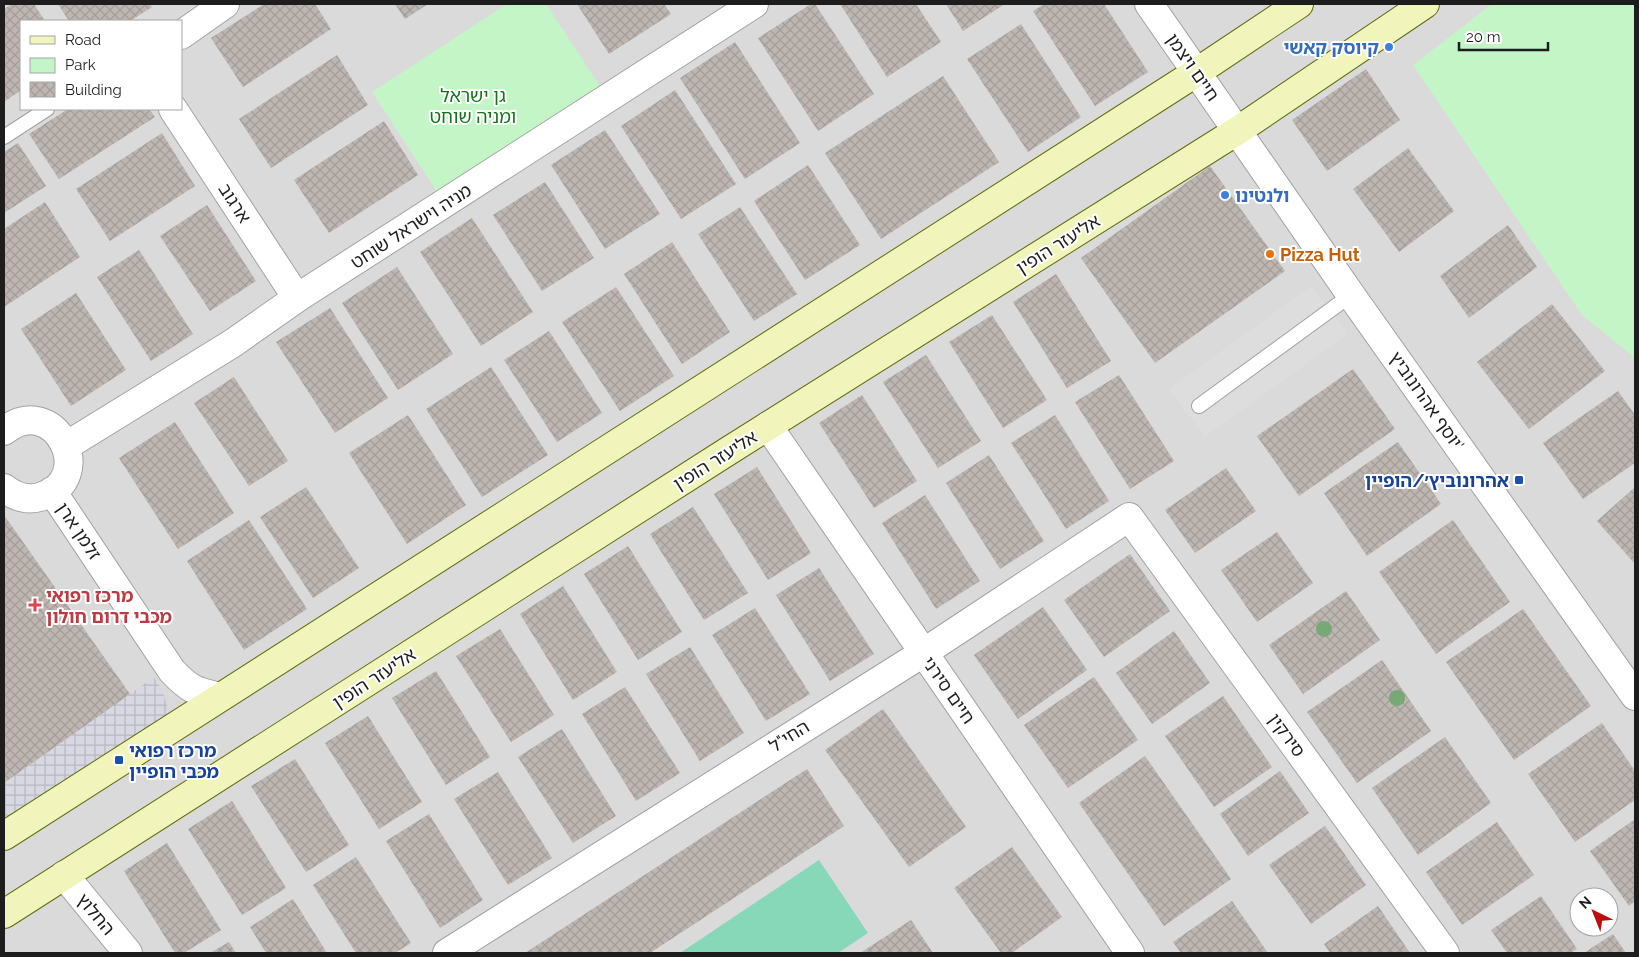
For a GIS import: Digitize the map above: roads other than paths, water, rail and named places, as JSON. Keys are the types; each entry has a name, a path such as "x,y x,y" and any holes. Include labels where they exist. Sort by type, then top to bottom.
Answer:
{"main road":[{"path":"4,836 176,724 1197,72 1299,4"},
{"name":"אליעזר הופין","path":"4,914 768,426 1237,131 1425,4"}],"street":[{"path":"182,34 225,4"},
{"name":"מניה וישראל שוחט","path":"66,446 233,342 297,298 754,4"},
{"name":"חיים ויצמן","path":"1148,4 1237,131"},
{"name":"ארגוב","path":"174,110 297,298"},
{"name":"יוסף אהרונוביץ'","path":"1237,131 1635,696"},
{"path":"4,430 16,423 30,421 43,423 54,429 64,440 68,452 68,466 64,478 52,491 34,498 22,498 4,488"},
{"name":"חיים סירני","path":"768,426 1130,953"},
{"name":"זלמן ארן","path":"52,491 172,671"},
{"name":"החי\"ל","path":"447,953 923,652 1129,517"},
{"name":"סירקין","path":"1129,517 1445,953"},
{"path":"172,671 194,691 220,696"},
{"path":"172,671 178,686 180,705 176,724"},
{"name":"החלוץ","path":"64,875 128,953"}],"lane":[{"path":"4,137 45,110"},
{"path":"1199,406 1351,295"}],"place":[{"name":"קיוסק קאשי","path":"1389,47"},
{"name":"ולנטינו","path":"1225,195"},
{"name":"Pizza Hut","path":"1270,254"},
{"name":"אהרונוביץ׳/הופיין","path":"1519,480"},
{"name":"מרכז רפואי מכבי דרום חולון","path":"35,605"},
{"name":"מרכז רפואי מכבי הופיין","path":"119,760"}],"park label":[{"name":"גן ישראל ומניה שוחט","path":"473,105"}]}
